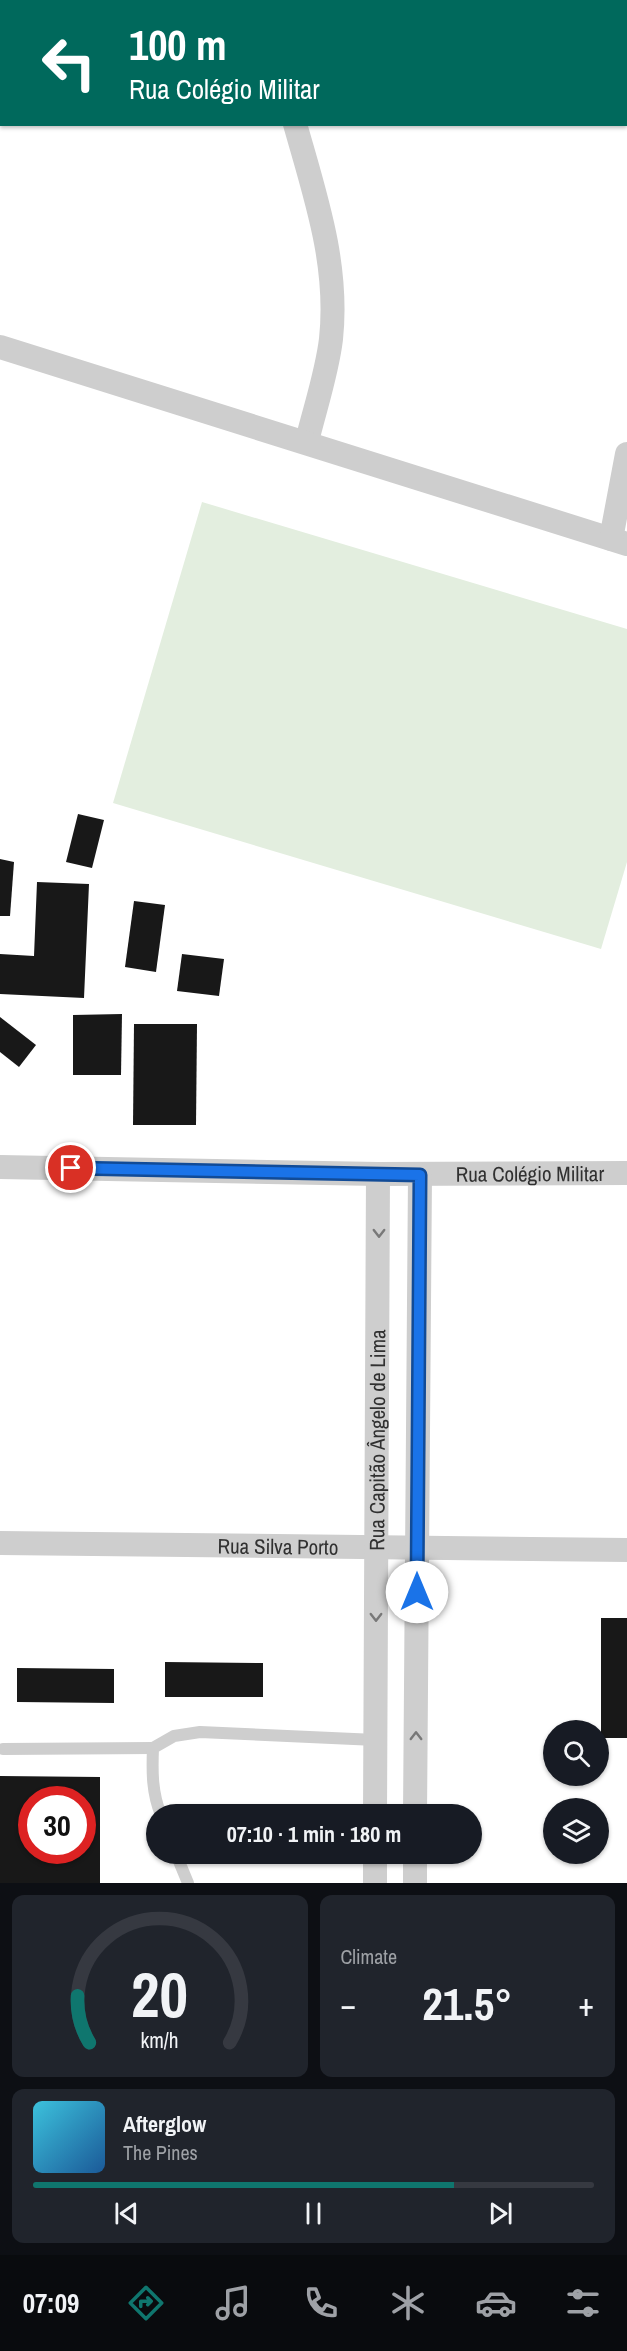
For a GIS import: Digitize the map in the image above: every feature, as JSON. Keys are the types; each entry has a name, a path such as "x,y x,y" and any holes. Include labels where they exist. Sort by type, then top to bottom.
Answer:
{"street":[{"path":"296,126 325,228 333,284 331,340 307,441"},
{"path":"0,347 307,441 619,541 627,454"},
{"name":"Rua Colégio Militar","path":"0,1167 420,1175 627,1173"},
{"name":"Rua Capitão Ângelo de Lima","path":"375,1804 378,1174"},
{"name":"Rua Capitão Ângelo de Lima","path":"415,1804 420,1175"},
{"path":"379,1330 419,1330"},
{"name":"Rua Silva Porto","path":"0,1543 627,1551"},
{"path":"376,1764 416,1764"},
{"path":"375,1864 375,1883"},
{"path":"415,1864 415,1883"}],"lane":[{"path":"3,1749 153,1748 174,1736 200,1732 376,1740"},
{"path":"153,1748 152,1775 156,1804"},
{"path":"180,1864 188,1883"}],"green space":[{"path":"202,502 627,629 627,862 601,949 113,803"}],"building":[{"path":"78,814 104,820 92,868 66,862"},
{"path":"0,859 14,862 10,916 0,916"},
{"path":"37,882 89,884 84,998 0,994 0,954 34,956"},
{"path":"134,901 165,905 156,972 125,967"},
{"path":"182,954 224,959 219,996 177,991"},
{"path":"122,1014 121,1075 73,1075 73,1015"},
{"path":"0,1017 36,1045 19,1067 0,1052"},
{"path":"134,1024 197,1024 196,1125 133,1125"},
{"path":"601,1618 627,1618 627,1738 609,1738 609,1720 601,1720"},
{"path":"165,1662 263,1663 263,1697 165,1697"},
{"path":"17,1668 114,1669 114,1703 17,1702"},
{"path":"0,1776 100,1777 100,1883 0,1883"}],"route":[{"path":"71,1168 420,1175 417,1592"}]}
